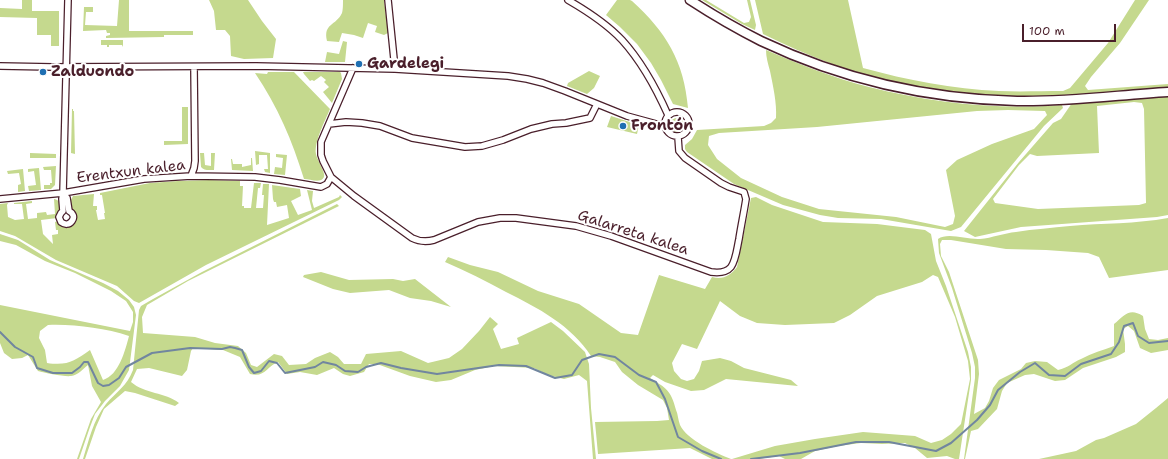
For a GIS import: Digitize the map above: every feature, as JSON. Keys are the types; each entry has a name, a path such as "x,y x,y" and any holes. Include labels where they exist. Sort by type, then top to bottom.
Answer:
{"main road":[{"path":"690,0 761,41 799,57 860,78 907,90 960,98 1017,101 1047,101 1168,92"}],"street":[{"path":"63,193 67,198 69,211 74,216 72,221 68,224 63,224 60,219 60,215 63,211 62,199 68,0"},
{"path":"388,0 395,69"},
{"path":"568,0 600,21 621,39 646,71 659,94 668,115 665,129 672,136 683,136 689,128 690,122 688,117 680,112 668,115"},
{"path":"0,66 353,68 508,76 527,79 565,91 627,116 660,125 665,124"},
{"path":"192,176 195,161 194,67"},
{"name":"Galarreta kalea","path":"353,68 321,142 320,148 323,161 332,177 354,196 418,241 428,242 483,221 500,218 516,218 576,226 611,236 717,273 727,270 731,266 736,252 746,194 721,183 685,158 679,152 678,137"},
{"path":"329,124 362,122 380,126 412,138 465,147 503,140 552,124 590,118 597,104"},
{"name":"Erentxun kalea","path":"0,199 63,193 144,179 192,176 255,177 321,187 327,184 332,177"}],"green space":[{"path":"22,0 32,0 32,11 59,11 59,46 51,46 51,35 37,35 37,18 0,17 0,8 22,9"},
{"path":"119,0 129,0 129,31 193,31 193,35 106,38 106,36 110,35 110,33 107,33 106,30 83,31 84,7 93,7 93,12 86,12 85,25 117,26"},
{"path":"209,0 248,0 276,39 273,58 244,59 231,56 230,36 225,30 216,30 214,11"},
{"path":"343,0 384,0 388,33 384,35 375,32 377,26 368,23 363,38 342,33 339,42 327,41 326,35 328,28 342,13"},
{"path":"617,0 632,1 655,24 664,36 671,48 682,76 688,108 673,104 651,63 637,44 606,15"},
{"path":"702,0 706,0 744,23 749,22 751,17 747,0 750,0 756,25 755,30 742,24"},
{"path":"755,0 848,0 863,68 913,80 947,86 999,91 1063,91 1070,88 1108,43 1135,0 1149,0 1120,43 1085,86 1088,90 1168,84 1168,88 1071,95 998,96 956,92 902,84 832,64 763,34"},
{"path":"101,40 123,40 123,47 122,45 109,45 109,47 107,47 107,45 101,45"},
{"path":"343,41 347,42 345,62 325,62 327,52 339,54"},
{"path":"766,50 843,79 893,93 965,104 1013,107 1062,105 1063,108 1044,126 961,227 951,231 881,219 838,218 820,215 783,205 734,184 687,152 685,149 685,145 692,139 697,130 764,126 771,123 776,118 776,106","holes":["977,111 1045,111 1047,115 1034,129 992,144 957,160 946,170 955,216 953,224 945,227 896,217 819,209 782,197 741,178 717,159 708,145 709,136 719,133 817,127"]},
{"path":"589,71 600,76 594,88 587,94 567,86 568,83"},
{"path":"268,72 294,72 330,109 320,132 316,149 317,157 323,170 323,179 315,181 304,179 284,124 271,98 255,73 267,74"},
{"path":"303,72 341,73 342,79 332,103 323,92 329,87 324,82 326,80 321,76 314,81 310,81"},
{"path":"1168,96 1168,215 1021,227 975,237 964,231 1019,162 1053,123 1061,119 1072,103","holes":["1134,102 1142,103 1144,109 1146,203 1139,205 1038,209 995,203 993,199 1019,165 1030,154 1037,156 1099,153 1097,106"]},
{"path":"182,107 188,107 188,144 164,145 164,141 182,141"},
{"path":"72,109 74,111 75,154 71,153"},
{"name":"Frontón","path":"611,116 639,125 637,134 607,127"},
{"path":"677,118 682,120 684,125 682,130 677,132 672,130 670,125 672,120"},
{"path":"255,151 270,153 270,173 265,172 264,169 268,169 267,155 259,155 259,164 256,165"},
{"path":"30,153 56,154 56,158 30,158"},
{"path":"200,153 204,153 205,165 211,166 211,153 215,153 214,170 205,170 201,167"},
{"path":"276,154 287,155 285,175 274,174 275,167 282,168 283,158 276,157"},
{"path":"251,158 253,171 232,170 231,159 233,164 242,164 242,167 251,165"},
{"path":"56,166 55,185 51,189 44,189 44,185 50,185 50,183 52,183 51,170 44,170 43,167"},
{"path":"39,168 41,190 29,191 28,186 36,185 34,171 28,172 28,169"},
{"path":"23,169 25,191 18,192 18,185 21,184 19,173 8,174 7,171"},
{"path":"209,180 240,181 240,186 243,186 242,206 244,206 244,208 251,208 254,183 261,183 260,188 258,188 256,208 263,208 263,184 269,184 267,225 289,218 287,205 277,207 276,202 274,202 272,185 300,189 301,196 291,201 298,215 312,210 307,190 313,191 312,201 314,208 339,197 340,195 342,197 339,200 206,265 139,303 134,301 117,286 56,260 15,236 0,231 0,204 8,203 8,217 15,220 24,219 22,204 14,203 32,201 32,203 26,204 28,219 37,218 37,213 46,212 47,215 55,214 54,199 57,200 61,209 57,214 57,218 41,220 43,234 53,244 52,235 58,234 55,222 58,221 63,226 69,227 76,221 77,217 71,208 71,200 73,196 94,194 93,206 97,206 96,210 98,220 105,219 102,195 100,195 100,193 150,183"},
{"path":"756,197 772,205 823,222 877,224 925,230 931,234 936,261 968,352 971,367 971,380 959,459 947,456 927,458 915,448 905,443 861,443 815,451 801,459 785,459 779,456 758,459 732,459 775,446 863,432 915,436 931,443 942,440 951,434 961,424 970,379 968,361 955,317 938,277 933,275 922,282 877,296 850,315 834,323 785,325 757,323 740,316 720,301 697,349 682,344 672,363 674,371 681,379 687,381 694,379 699,371 702,361 720,358 731,361 744,368 791,380 798,386 726,379 704,390 691,391 665,382 653,375 650,378 664,387 670,394 680,425 684,431 695,441 731,459 712,459 690,448 598,454 595,422 669,420 667,408 663,400 638,385 622,372 615,362 600,357 591,356 574,335 542,311 445,262 448,257 470,265 498,272 538,291 579,304 621,333 638,335 659,275 705,289 712,277 723,278 729,275 737,267 751,198"},
{"path":"337,204 339,206 188,281 147,305 142,317 143,333 195,337 215,343 238,346 246,353 251,365 257,367 274,354 282,356 289,365 306,364 315,358 330,352 338,357 344,364 361,364 366,354 401,351 428,363 449,358 462,349 490,317 498,324 493,329 501,349 519,344 517,338 551,322 585,352 589,364 591,408 596,459 593,459 587,381 579,375 564,379 548,375 534,368 494,366 475,370 451,380 436,382 410,376 377,364 369,364 364,372 350,376 343,374 334,368 317,375 300,372 287,374 278,362 263,373 255,375 250,374 240,357 223,350 193,348 187,370 182,376 149,368 137,369 131,382 142,389 168,397 179,403 175,406 125,391 104,409 85,459 83,459 92,430 102,410 131,376 133,370 139,310 141,306 202,272"},
{"path":"1168,218 1168,270 1109,278 1099,257 1088,253 1006,249 951,240 942,240 940,244 941,256 949,272 978,360 979,374 974,414 985,408 993,388 999,380 1021,369 1026,363 1035,361 1047,362 1058,370 1065,368 1089,355 1114,346 1114,324 1130,312 1138,313 1143,316 1145,329 1149,339 1158,340 1168,338 1168,350 1151,353 1140,348 1134,331 1128,326 1123,329 1125,352 1116,357 1083,368 1065,380 1055,381 1034,374 1025,375 1007,383 1002,391 997,409 978,429 971,431 964,459 975,378 975,367 952,288 939,253 938,239 952,236 980,239 1036,229"},
{"path":"0,234 18,240 50,260 118,291 129,300 134,307 136,315 129,370 120,386 95,414 79,459 77,459 91,419 101,402 92,386 88,365 76,374 64,376 38,371 28,355 22,358 12,359 4,353 0,343 0,305 130,331 133,322 133,312 126,301 111,291 75,273 45,261 16,245 0,241","holes":["48,325 99,329 129,336 126,348 117,368 109,377 103,380 90,350 70,362 60,364 47,363 45,350 39,338 40,331"]},
{"path":"321,272 349,280 393,279 403,281 415,279 451,307 431,301 410,298 389,290 350,293 333,289 303,277 304,275"},
{"path":"1168,398 1168,459 1039,459 1076,451 1096,440 1136,424"}],"waterway":[{"path":"751,459 800,453 856,442 889,442 936,451 951,443 977,420 990,405 998,390 1020,372 1035,363 1049,375 1065,376 1081,364 1111,354 1119,342 1124,326 1133,323 1138,336 1149,343 1168,341"},
{"path":"0,332 15,347 33,357 37,368 53,373 72,373 84,362 88,362 98,383 103,386 109,385 119,378 126,367 152,353 190,348 222,349 230,347 242,350 249,367 254,373 261,371 269,361 277,363 285,373 315,367 323,362 336,365 345,371 358,372 366,367 381,363 437,374 499,365 526,366 555,378 572,375 582,360 599,354 615,357 639,375 656,382 665,399 678,437 702,451 721,459"}],"place":[{"name":"Gardelegi","path":"359,64"},
{"name":"Zalduondo","path":"43,72"},
{"name":"Frontón","path":"623,126"}]}
